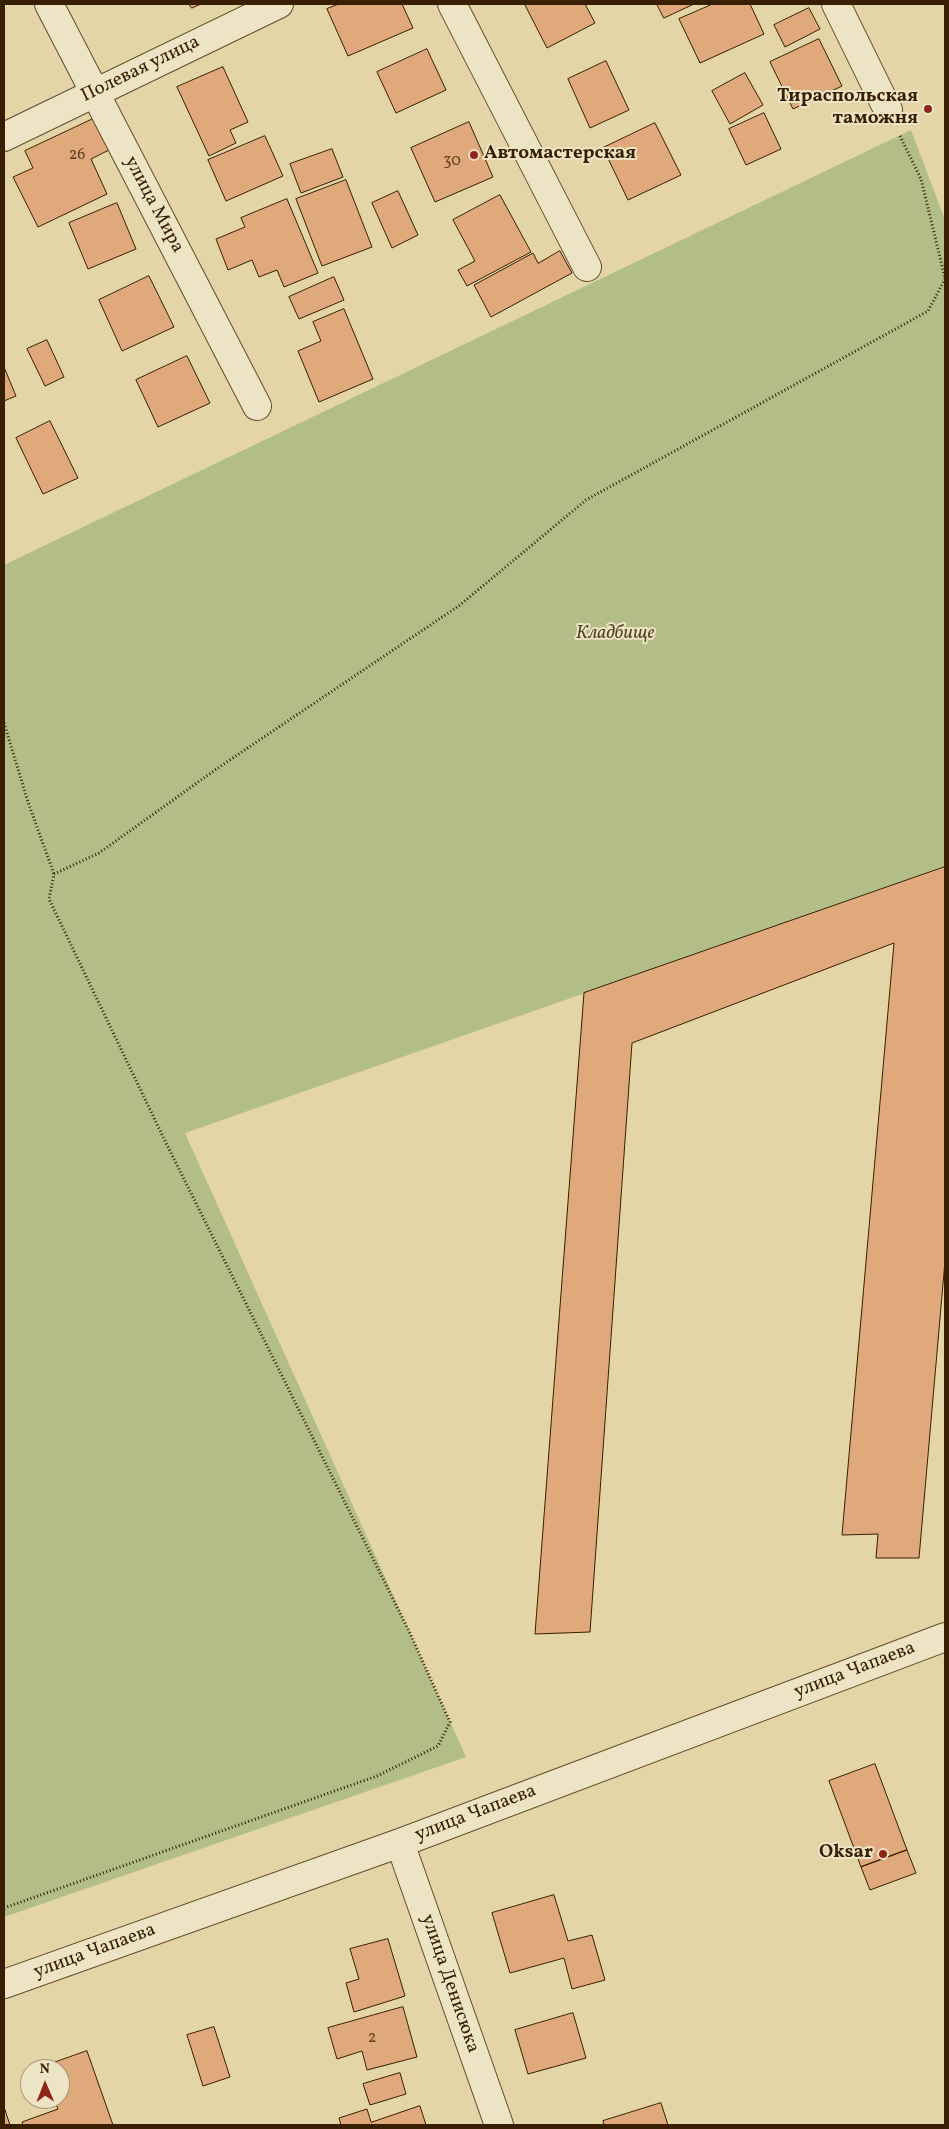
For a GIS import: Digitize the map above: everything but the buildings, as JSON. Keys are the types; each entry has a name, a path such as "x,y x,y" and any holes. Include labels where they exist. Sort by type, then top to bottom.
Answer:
{"street":[{"name":"улица Мира","path":"50,4 257,406"},
{"name":"Полевая улица","path":"4,137 279,4"},
{"path":"452,4 587,267"},
{"path":"836,4 888,110"},
{"name":"улица Чапаева","path":"4,1984 400,1843 945,1636"},
{"name":"улица Денисюка","path":"400,1843 499,2125"}],"path":[{"path":"54,874 99,853 215,770 460,604 586,500 928,311 945,279 921,179 888,110"},
{"path":"4,723 28,802 54,874 49,899 167,1145 409,1631 450,1722 438,1746 377,1776 4,1908"}],"green space":[{"name":"Кладбище","path":"911,130 945,220 945,867 185,1133 466,1757 4,1917 4,565"}],"place":[{"name":"Тираспольская таможня","path":"928,109"},
{"name":"Автомастерская","path":"474,155"},
{"name":"Oksar","path":"883,1854"}]}
